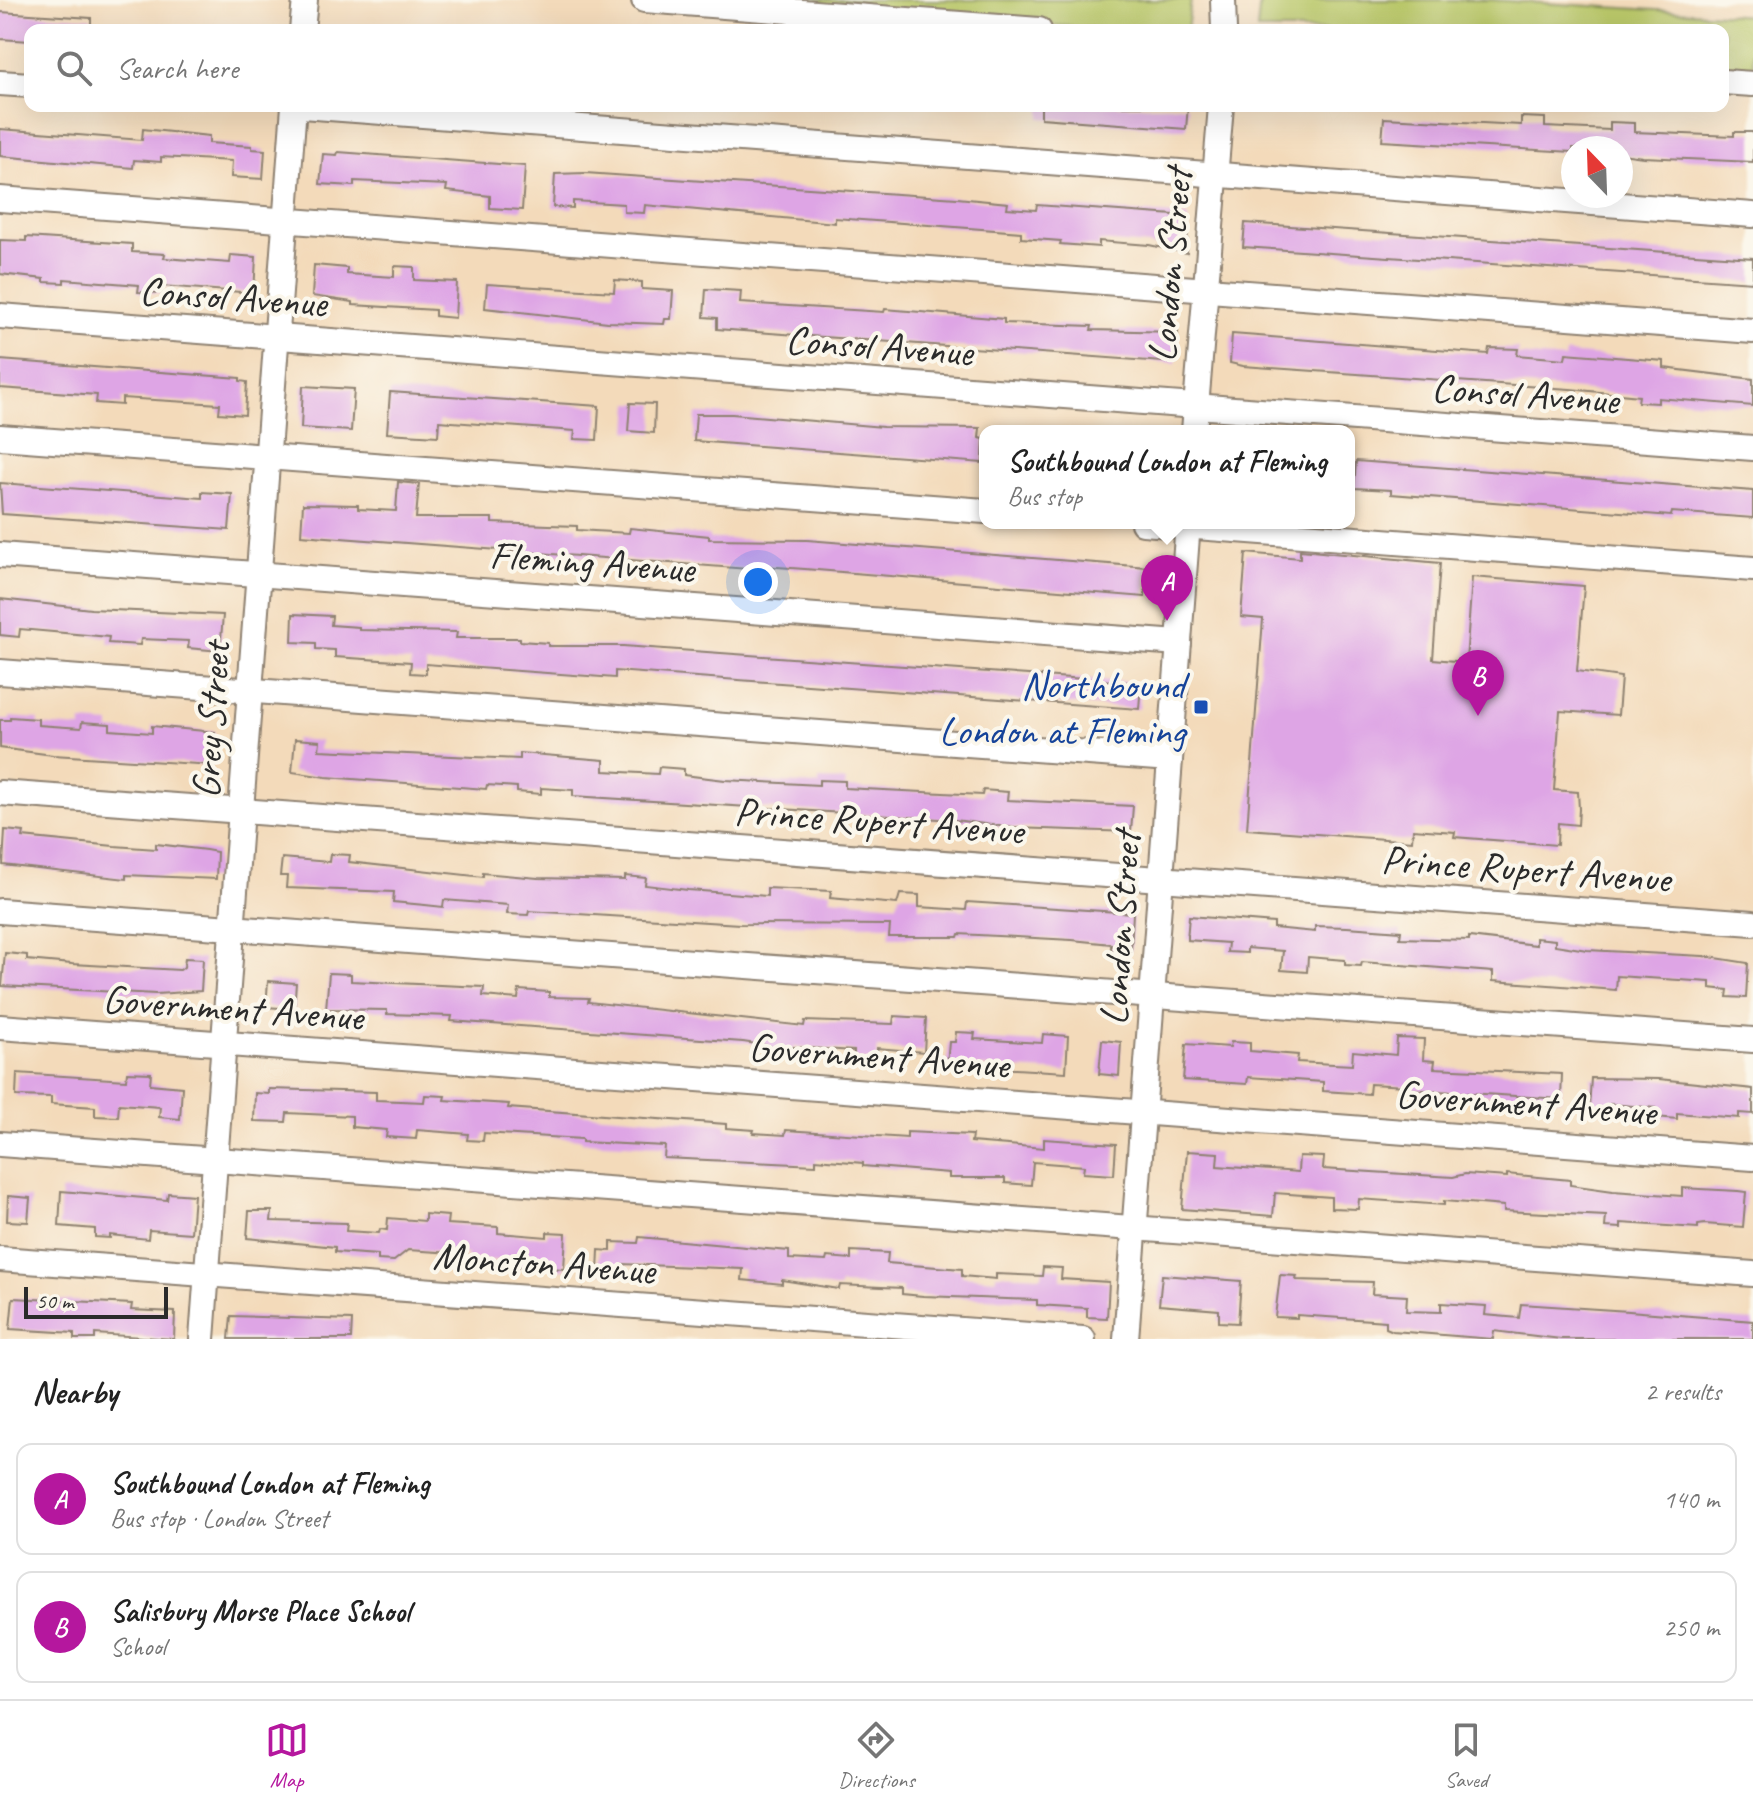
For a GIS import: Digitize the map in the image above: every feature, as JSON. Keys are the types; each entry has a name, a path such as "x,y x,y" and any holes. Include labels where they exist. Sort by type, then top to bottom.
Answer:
{"street":[{"path":"303,24 305,0"},
{"path":"644,0 960,24"},
{"path":"1223,0 1224,24"},
{"path":"1729,82 1753,84"},
{"path":"0,83 24,85"},
{"name":"Grey Street","path":"202,1339 251,690 264,458 278,338 294,112"},
{"path":"383,112 1753,215"},
{"name":"London Street","path":"1195,419 1220,112"},
{"path":"0,199 1753,331"},
{"name":"Consol Avenue","path":"0,316 1195,419 1310,425"},
{"name":"Consol Avenue","path":"1355,427 1753,448"},
{"path":"0,437 979,511"},
{"name":"London Street","path":"1126,1339 1187,529"},
{"path":"1238,529 1753,569"},
{"name":"Fleming Avenue","path":"0,555 1179,643"},
{"path":"0,672 1170,759"},
{"name":"Prince Rupert Avenue","path":"0,793 1753,923"},
{"path":"0,911 1753,1040"},
{"name":"Government Avenue","path":"0,1027 1753,1158"},
{"path":"0,1144 1753,1274"},
{"name":"Moncton Avenue","path":"0,1259 1083,1339"}],"green space":[{"path":"719,0 1191,0 1188,24 1036,24"},
{"path":"1260,0 1492,0 1753,16 1753,78 1729,76 1729,24 1258,24"}],"building":[{"path":"0,12 91,18 91,24 24,24 24,41 0,39"},
{"path":"1041,112 1187,112 1186,129 1041,118"},
{"path":"1521,117 1545,118 1545,127 1610,130 1610,122 1634,123 1634,132 1734,136 1734,132 1753,132 1753,162 1633,156 1633,136 1561,136 1561,151 1382,141 1384,118 1521,125"},
{"path":"0,129 142,140 143,129 209,136 209,143 265,150 263,179 231,177 232,161 161,157 161,162 134,160 133,168 0,156"},
{"path":"338,152 525,166 522,210 490,208 490,196 446,191 447,185 354,181 354,186 320,184 323,154 337,155"},
{"path":"585,173 957,198 1008,203 1007,208 1036,210 1037,205 1188,216 1187,253 1149,245 1099,241 1099,247 1060,244 1061,241 1021,238 1021,232 835,218 835,223 645,205 644,213 624,212 624,204 573,201 573,208 553,207 555,174"},
{"path":"1245,223 1753,258 1753,282 1243,247"},
{"path":"26,237 132,244 132,252 165,254 164,258 230,263 231,255 256,257 254,293 162,286 162,293 138,292 139,285 64,279 64,283 44,282 44,279 0,274 0,240 26,241"},
{"path":"314,265 347,268 347,274 394,277 394,266 414,267 414,280 457,282 455,318 435,316 435,310 353,305 353,302 312,296"},
{"path":"615,280 642,282 642,289 673,291 671,319 665,319 664,324 608,322 485,308 487,284 614,292"},
{"path":"706,289 741,291 740,303 884,312 885,309 1004,319 1004,323 1092,326 1091,330 1178,332 1176,363 717,329 717,318 704,317"},
{"path":"1232,334 1488,354 1489,348 1518,349 1517,355 1565,359 1566,353 1664,361 1664,368 1753,379 1753,406 1658,398 1658,403 1638,402 1639,396 1570,389 1243,366 1230,363"},
{"path":"0,360 240,378 240,381 247,382 245,415 219,413 220,404 122,398 122,405 96,403 97,395 0,388"},
{"path":"303,386 354,389 351,431 301,428"},
{"path":"390,392 599,406 597,440 574,439 575,431 439,421 438,436 387,433"},
{"path":"630,403 655,404 654,433 628,431"},
{"path":"696,414 732,414 883,427 979,428 979,463 694,441"},
{"path":"1356,461 1753,491 1753,518 1672,512 1671,516 1391,494 1391,490 1355,488"},
{"path":"398,482 419,484 416,518 492,518 492,523 577,526 577,530 629,533 630,528 709,536 709,539 807,540 1147,567 1145,597 805,569 748,565 748,569 301,535 303,504 358,505 358,509 396,511"},
{"path":"0,483 202,498 202,492 232,494 229,530 2,514"},
{"path":"1300,550 1440,563 1433,659 1466,662 1472,577 1584,586 1577,671 1621,677 1618,715 1560,711 1554,790 1578,792 1579,809 1578,825 1558,823 1557,845 1454,837 1455,832 1413,829 1412,841 1247,829 1263,619 1241,617 1246,553 1300,558"},
{"path":"0,599 91,609 223,615 220,651 188,648 189,641 141,639 140,645 108,643 109,637 20,629 19,637 0,635"},
{"path":"293,614 332,616 331,625 359,627 359,630 457,632 456,638 520,638 520,641 548,643 548,646 623,646 1141,683 1139,709 615,671 615,678 426,664 426,674 410,673 411,662 335,657 335,650 316,649 316,643 292,642"},
{"path":"10,717 38,719 38,725 81,728 82,722 110,724 110,730 152,733 152,726 215,732 213,765 53,755 0,748 0,720 10,720"},
{"path":"295,739 320,741 319,750 520,759 520,753 604,760 604,771 658,774 659,767 684,769 684,775 725,780 819,785 819,780 845,781 845,788 982,795 983,790 1008,792 1007,800 1133,806 1131,832 1014,828 955,820 573,796 573,790 541,788 541,794 517,792 517,787 487,785 486,789 326,777 292,772"},
{"path":"5,830 24,832 23,837 156,849 156,844 217,852 216,879 126,875 126,879 3,865"},
{"path":"330,854 350,855 349,862 483,877 483,873 625,880 625,876 646,878 645,885 767,896 767,888 831,891 830,898 897,904 900,894 919,895 919,907 966,910 967,902 1133,913 1131,951 1111,950 1111,944 1072,940 959,934 958,937 889,937 890,925 740,924 529,911 528,915 507,914 508,905 444,900 443,907 393,902 394,892 286,888 287,876 280,876 282,858 329,862"},
{"path":"1189,916 1274,923 1274,928 1315,932 1315,926 1347,927 1401,931 1400,938 1469,940 1469,937 1536,945 1536,938 1555,940 1555,945 1587,950 1703,956 1748,963 1746,998 1727,997 1728,990 1710,988 1710,982 1617,976 1616,990 1493,981 1493,972 1362,962 1361,966 1345,965 1345,960 1308,957 1307,972 1281,970 1283,951 1247,948 1247,953 1227,952 1228,943 1187,940"},
{"path":"5,953 27,955 27,960 180,970 184,967 185,958 203,959 201,991 156,994 2,986"},
{"path":"329,973 351,974 351,981 484,987 483,996 518,999 519,990 549,992 549,997 589,998 588,1002 804,1026 805,1021 893,1024 894,1016 926,1018 924,1052 877,1048 877,1061 854,1060 854,1051 793,1047 793,1053 770,1051 770,1046 743,1042 451,1021 452,1016 387,1014 387,1010 326,1009"},
{"path":"268,981 296,983 294,1009 266,1007"},
{"path":"956,1032 975,1033 974,1039 1042,1043 1043,1034 1068,1036 1066,1072 947,1065 949,1042 955,1042"},
{"path":"1397,1038 1424,1039 1423,1060 1435,1061 1434,1068 1562,1074 1561,1099 1370,1084 1369,1094 1323,1091 1323,1082 1248,1077 1247,1084 1183,1080 1186,1044 1230,1047 1231,1042 1250,1043 1250,1051 1298,1055 1297,1062 1352,1065 1353,1051 1396,1055"},
{"path":"1102,1040 1121,1042 1119,1076 1099,1074"},
{"path":"127,1072 151,1073 150,1084 182,1087 180,1119 159,1117 160,1107 119,1104 118,1117 95,1116 95,1107 51,1104 51,1097 16,1096 17,1073 126,1080"},
{"path":"1591,1078 1659,1079 1753,1089 1753,1114 1739,1113 1739,1118 1677,1113 1677,1119 1656,1117 1656,1108 1610,1104 1609,1112 1589,1110"},
{"path":"269,1089 376,1092 376,1100 424,1102 425,1095 445,1096 444,1100 509,1104 508,1108 726,1124 726,1128 754,1130 753,1133 785,1135 786,1130 907,1138 907,1132 972,1135 971,1142 1044,1148 1044,1139 1116,1144 1114,1175 1083,1173 1084,1166 1033,1162 1031,1185 1005,1183 1005,1178 949,1178 949,1173 816,1159 816,1165 664,1158 665,1146 582,1142 582,1139 484,1133 483,1141 467,1140 468,1134 417,1130 416,1139 386,1137 387,1130 352,1127 352,1116 287,1113 286,1122 254,1121 255,1093 269,1094"},
{"path":"1187,1151 1218,1153 1217,1166 1298,1172 1299,1156 1324,1157 1323,1169 1453,1177 1465,1174 1507,1177 1507,1174 1570,1180 1570,1185 1613,1191 1682,1196 1682,1188 1746,1192 1743,1227 1705,1224 1698,1225 1698,1228 1621,1223 1621,1228 1605,1227 1606,1216 1504,1211 1504,1206 1444,1201 1444,1205 1359,1199 1358,1209 1331,1208 1331,1197 1275,1193 1273,1216 1182,1209"},
{"path":"61,1191 167,1200 168,1193 194,1195 191,1233 149,1230 148,1239 110,1235 110,1238 95,1237 95,1229 59,1226"},
{"path":"8,1196 30,1198 28,1222 7,1221"},
{"path":"249,1211 272,1211 271,1221 347,1223 346,1231 379,1233 380,1229 387,1230 388,1218 425,1221 425,1214 448,1216 447,1224 498,1227 498,1233 547,1237 547,1232 566,1233 564,1269 510,1266 511,1261 466,1259 467,1254 408,1250 394,1261 378,1260 378,1255 335,1252 335,1247 247,1238"},
{"path":"639,1237 789,1251 789,1259 851,1259 851,1251 888,1253 887,1263 962,1269 962,1276 996,1279 996,1274 1042,1276 1043,1267 1062,1268 1061,1279 1109,1282 1107,1318 1087,1317 1087,1308 1037,1305 1037,1300 923,1296 902,1294 902,1288 840,1285 839,1289 782,1280 782,1284 742,1280 743,1269 622,1264 621,1273 598,1272 599,1250 611,1251 611,1242 638,1243"},
{"path":"1162,1275 1241,1281 1238,1323 1219,1322 1219,1310 1159,1305"},
{"path":"1280,1275 1297,1276 1296,1280 1373,1282 1372,1294 1407,1296 1406,1311 1441,1312 1441,1303 1486,1306 1485,1315 1519,1318 1521,1304 1753,1321 1753,1339 1561,1339 1494,1331 1493,1339 1393,1331 1386,1328 1386,1321 1297,1315 1297,1318 1275,1317"},
{"path":"13,1298 132,1304 131,1310 175,1312 174,1339 95,1334 95,1339 74,1339 74,1333 10,1329"},
{"path":"231,1316 352,1320 351,1339 229,1339"}],"place":[{"name":"Southbound London at Fleming","path":"1167,621"},
{"name":"Northbound London at Fleming","path":"1201,707"},
{"name":"Salisbury Morse Place School","path":"1478,716"}]}
